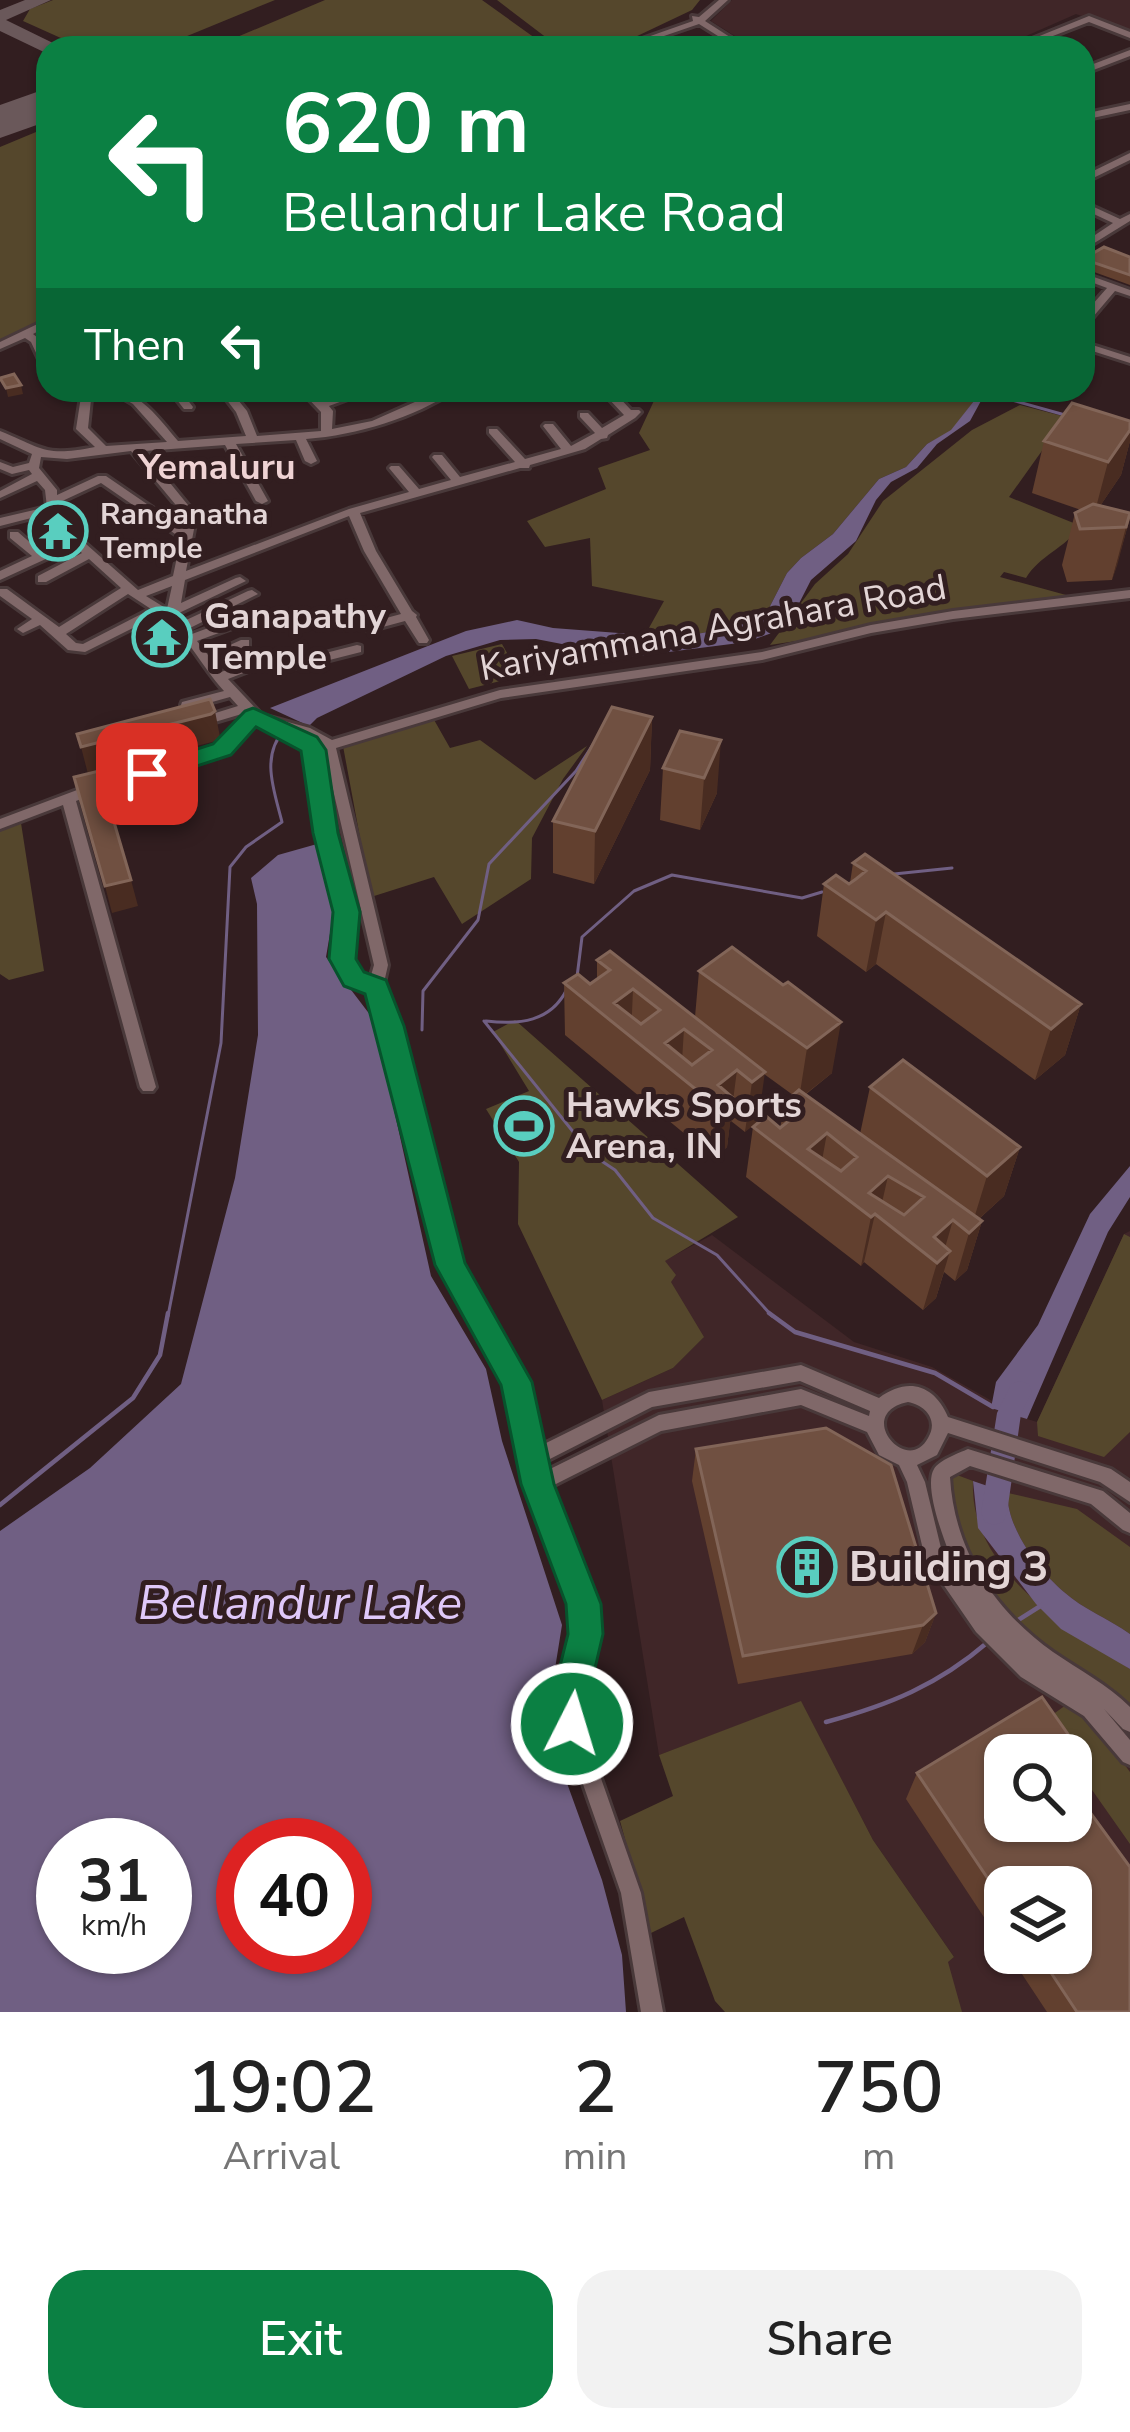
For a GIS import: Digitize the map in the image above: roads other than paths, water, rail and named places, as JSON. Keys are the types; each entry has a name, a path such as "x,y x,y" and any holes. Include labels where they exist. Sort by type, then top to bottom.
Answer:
{"street":[{"path":"649,36 712,12"},
{"path":"652,36 712,12"},
{"path":"712,12 733,36"},
{"path":"1044,36 1089,19 1130,35"},
{"path":"1095,66 1130,52"},
{"path":"1095,114 1130,107"},
{"path":"1095,174 1130,156"},
{"path":"1095,209 1125,220"},
{"path":"1095,239 1125,220"},
{"path":"1095,281 1130,293"},
{"path":"1095,308 1112,288"},
{"path":"0,346 36,328"},
{"path":"26,333 36,344"},
{"path":"1095,349 1130,360"},
{"path":"88,402 82,430 104,450"},
{"path":"88,407 95,402"},
{"path":"137,402 173,442"},
{"path":"184,402 188,407"},
{"path":"234,402 254,441"},
{"path":"319,402 327,411 326,434"},
{"path":"322,405 331,402"},
{"path":"0,494 34,462 50,458 173,442 326,434 375,424 424,402"},
{"path":"58,632 133,591 179,579 353,511 569,452 604,436 633,414 619,402"},
{"path":"584,415 604,436"},
{"path":"549,426 569,452"},
{"path":"493,431 525,466"},
{"path":"0,434 34,462 54,504 54,521 72,542 174,622 231,693 257,717 317,744 380,962 376,987 391,1026 451,1265 516,1382 537,1484 584,1604 586,1634 570,1698 572,1724 631,1893 652,2012"},
{"path":"300,436 311,461"},
{"path":"229,441 262,501"},
{"path":"134,448 186,510 187,537 174,622"},
{"path":"438,457 459,483"},
{"path":"395,468 417,494"},
{"path":"0,522 54,504 102,478 187,537"},
{"path":"353,511 370,551 424,640"},
{"path":"14,535 40,557"},
{"path":"0,576 72,542"},
{"path":"42,579 88,555"},
{"path":"174,622 240,581"},
{"path":"20,583 2,592 72,647 85,648 252,593"},
{"name":"Kariyammana Agrahara Road","path":"317,744 500,694 762,656 953,615 1130,595"},
{"path":"368,627 411,615"},
{"path":"23,629 41,619"},
{"path":"174,622 242,620"},
{"path":"205,662 245,643"},
{"path":"219,679 263,661 298,664 357,649"},
{"path":"167,711 231,693"},
{"path":"189,725 257,717"},
{"path":"0,824 222,749 257,717"},
{"path":"317,744 326,833 346,912 342,959 354,979 376,987"},
{"path":"68,798 148,1088"},
{"path":"530,1460 649,1400 801,1373 877,1416 886,1447 904,1456 935,1449 942,1424"},
{"path":"877,1416 894,1397 911,1396 928,1404 942,1424 1105,1475 1130,1493"},
{"path":"537,1484 659,1423 801,1397 877,1416"},
{"path":"904,1456 916,1482 932,1552 982,1624 1028,1670 1091,1709 1130,1756"},
{"path":"1130,1525 1097,1498 968,1457 952,1462 940,1474 942,1512 951,1545 1026,1643 1103,1693 1130,1722"}],"water":[{"path":"973,402 980,402 970,421 937,444 917,468 891,482 876,500 856,541 811,580 789,623 769,634 747,642 629,657 536,639 500,640 446,656 309,726 270,708 466,631 517,620 553,628 645,635 685,636 736,627 767,612 787,573 833,534 879,479 906,467 927,444 951,430"},
{"name":"Bellandur Lake","path":"317,844 337,892 326,957 374,1020 431,1276 486,1369 502,1441 562,1625 546,1725 602,1880 622,1955 626,2012 0,2012 0,1531 90,1468 181,1384 235,1178 258,1035 257,904 251,878 278,855"},
{"path":"1130,1166 1130,1197 1108,1232 1027,1419 991,1408 996,1382 1038,1325 1090,1214"},
{"path":"973,1481 1008,1493 1018,1533 1054,1583 1130,1634 1130,1669 1061,1629 1036,1604 978,1528"}],"waterway":[{"path":"1019,402 1065,415"},
{"path":"168,1316 221,1043 230,867 246,847 282,822 271,762 285,729"},
{"path":"422,1030 423,991 478,920 489,864 576,771 594,743"},
{"path":"894,874 952,868"},
{"path":"577,977 582,937 634,891 672,875 802,898 822,892"},
{"path":"486,1021 533,1019 552,1008 567,989"},
{"path":"484,1021 591,1154 615,1170 653,1218 717,1255 770,1314"},
{"path":"0,1505 133,1398 160,1355 168,1313"},
{"path":"770,1314 795,1332 935,1373 993,1407"},
{"path":"994,1513 1009,1413 1020,1392"},
{"path":"1015,1622 1042,1605"},
{"path":"826,1722 912,1692 988,1642"}],"place":[{"name":"Ranganatha Temple","path":"58,531"},
{"name":"Ganapathy Temple","path":"162,637"},
{"name":"Hawks Sports Arena, IN","path":"524,1126"},
{"name":"Building 3","path":"807,1567"}],"district":[{"name":"Yemaluru","path":"217,467"}]}
